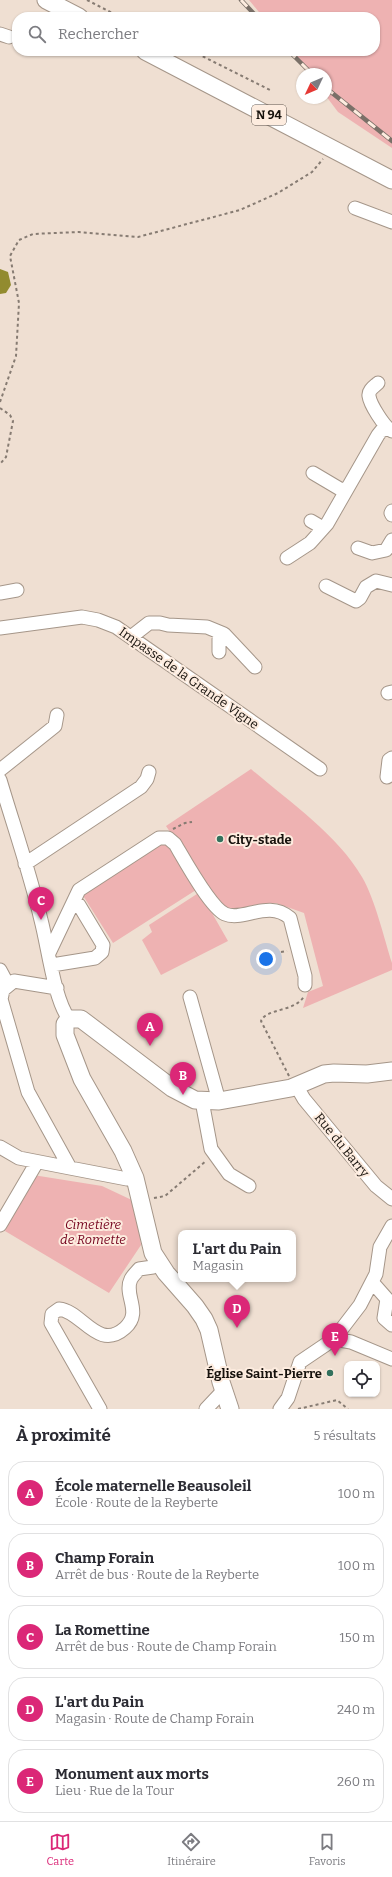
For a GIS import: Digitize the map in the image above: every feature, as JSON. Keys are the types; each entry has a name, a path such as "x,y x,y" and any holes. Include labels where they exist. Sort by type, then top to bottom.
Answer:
{"main road":[{"path":"46,0 69,12"},
{"name":"N 94","path":"155,56 392,180"},
{"path":"230,1409 223,1391 209,1330 204,1319 158,1264 149,1243 135,1178 123,1151 89,1093 76,1064 65,1030 65,1024 69,1019 81,1019 172,1088 190,1099 202,1101 219,1101 294,1088 324,1074 367,1074 392,1071"}],"street":[{"path":"355,208 392,222"},
{"path":"378,383 370,391 369,396 380,419 390,430"},
{"path":"287,558 310,543 327,524 378,435 382,430 390,430"},
{"path":"314,473 340,489 346,490"},
{"path":"311,521 323,528"},
{"path":"358,548 372,553 386,550 387,543"},
{"path":"326,586 356,601 360,598 366,588 376,581 392,585"},
{"path":"0,592 17,590"},
{"name":"Impasse de la Grande Vigne","path":"0,628 82,617 98,620 116,627 320,769"},
{"path":"131,637 149,623 160,622 168,625 207,627 224,634 255,667"},
{"path":"219,652 219,639 224,634"},
{"path":"0,770 55,726 57,715"},
{"path":"387,777 390,753"},
{"path":"25,864 141,787 147,779 149,772"},
{"path":"0,780 25,864 57,988 64,1012 69,1019"},
{"path":"50,959 79,890 159,838 168,838 174,844 214,906 225,914 234,915 276,910 284,913 290,918 305,976 305,985"},
{"path":"50,959 95,958 102,952 104,945 79,905 74,901"},
{"path":"0,970 8,985"},
{"path":"57,988 14,981 3,990 1,999 28,1092 70,1168"},
{"path":"190,997 219,1101"},
{"name":"Rue du Barry","path":"294,1088 376,1186 392,1199"},
{"path":"202,1101 210,1149 229,1174 249,1186"},
{"path":"0,1147 19,1158 127,1180 135,1178"},
{"path":"0,1225 37,1162"},
{"path":"280,1409 288,1398 300,1362 334,1339 360,1304 376,1274 380,1247 392,1226"},
{"path":"100,1409 52,1323 52,1314 59,1309 66,1310 96,1333 106,1335 116,1334 126,1327 132,1318 133,1307 129,1289 131,1279 139,1269 153,1267 158,1264"},
{"path":"372,1282 387,1300 384,1318 392,1325"},
{"path":"334,1339 351,1342 363,1348 380,1352 392,1359"},
{"path":"206,1409 223,1391"}],"path":[{"path":"87,0 110,12"},
{"path":"202,56 270,90"},
{"path":"0,402 16,356 19,303 10,256 19,240 33,234 79,232 138,237 240,210 278,193 312,172 332,148"},
{"path":"0,408 10,415 13,421 6,457 0,464"},
{"path":"294,1088 261,1021 264,1016 296,1005 304,998 305,985"},
{"path":"141,1201 165,1196 213,1154"},
{"path":"298,1409 337,1400 348,1409"}],"green space":[{"path":"249,0 392,0 392,148 338,112 332,104 332,68 303,68 294,56 380,56 380,12 259,12"},
{"path":"251,769 326,832 352,861 367,886 371,896 392,963 392,970 303,1008 308,992 323,986 304,913 276,903 253,905 241,909 231,909 223,906 213,896 166,826"},
{"path":"165,841 196,890 113,943 82,894"},
{"path":"200,892 228,941 161,975 142,940 152,932 149,925"},
{"name":"Cimetière de Romette","path":"33,1175 102,1186 136,1202 141,1245 109,1293 5,1231"}],"shaded area":[{"path":"0,269 8,272 11,285 6,293 0,294"}],"railway":[{"path":"241,0 252,12"},
{"path":"294,56 306,68"},
{"path":"332,93 392,141"}],"place":[{"name":"City-stade","path":"220,839"},
{"name":"La Romettine","path":"41,920"},
{"name":"École maternelle Beausoleil","path":"150,1046"},
{"name":"Champ Forain","path":"183,1095"},
{"name":"L'art du Pain","path":"237,1328"},
{"name":"Monument aux morts","path":"335,1356"},
{"name":"Église Saint-Pierre","path":"330,1373"}]}
